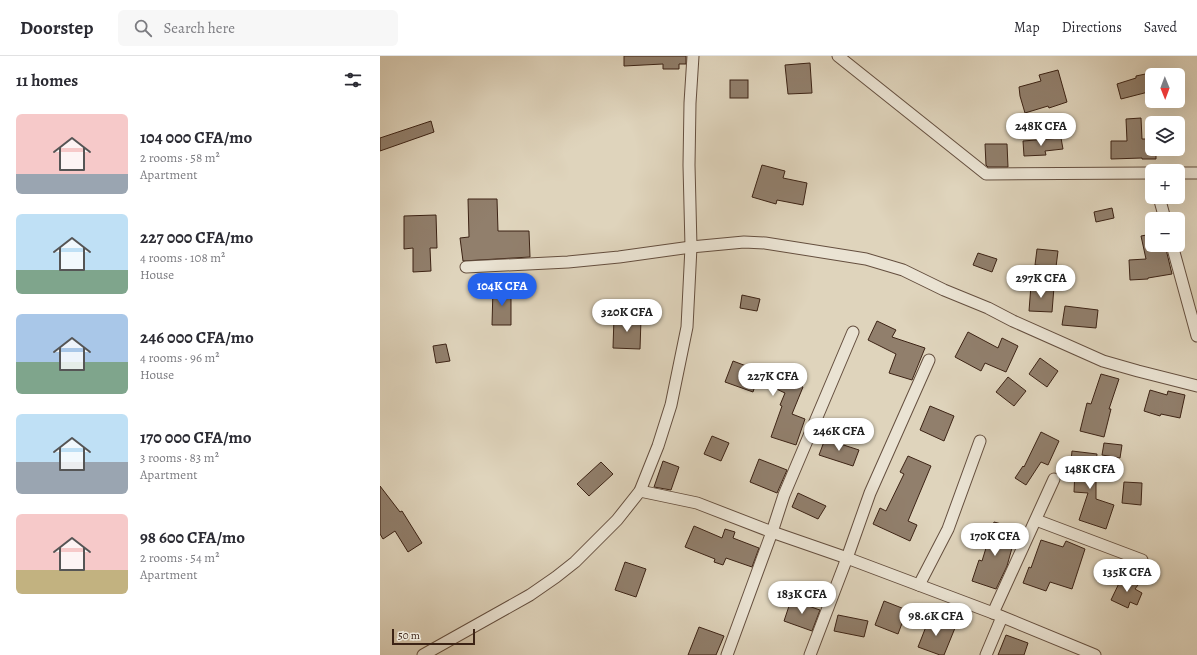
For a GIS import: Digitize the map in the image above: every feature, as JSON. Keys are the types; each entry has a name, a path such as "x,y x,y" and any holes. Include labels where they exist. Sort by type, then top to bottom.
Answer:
{"street":[{"path":"422,655 530,595 556,577 575,562 617,520 640,491 658,446 671,405 687,327 691,247 689,157 693,56"},
{"path":"838,56 986,174 1145,173"},
{"path":"1185,173 1196,173"},
{"path":"466,267 583,261 691,247 744,242 758,242 866,259 903,270 944,290 988,308 1013,322 1103,361 1197,386"},
{"path":"1174,252 1197,336"},
{"path":"727,655 784,495 853,332"},
{"path":"810,655 870,493 929,360"},
{"path":"919,585 950,523 980,441"},
{"path":"986,655 998,615 1054,479"},
{"path":"640,491 697,503 998,615 1095,655"},
{"path":"1036,520 1142,560"}],"building":[{"path":"624,56 686,56 686,64 679,64 679,69 663,69 663,64 624,66"},
{"path":"810,63 812,93 788,94 785,65"},
{"path":"1058,70 1067,102 1049,108 1048,106 1025,113 1019,87 1041,81 1039,75"},
{"path":"1145,74 1145,93 1121,99 1117,84 1136,78 1136,76"},
{"path":"730,80 748,80 748,98 730,98"},
{"path":"1141,118 1142,139 1145,139 1145,156 1156,156 1156,159 1111,159 1111,141 1127,141 1126,119"},
{"path":"431,121 434,132 380,151 380,138"},
{"path":"1061,138 1063,149 1045,151 1046,155 1024,156 1023,141"},
{"path":"985,144 1007,144 1008,167 988,167 986,165"},
{"path":"762,165 785,171 783,178 807,183 803,205 777,200 776,204 752,197"},
{"path":"468,199 497,199 498,231 529,231 530,257 463,261 460,238 469,237"},
{"path":"1112,208 1114,218 1096,222 1094,212"},
{"path":"436,215 437,248 430,248 431,271 413,272 413,248 404,249 404,216"},
{"path":"1145,235 1145,252 1167,252 1172,274 1148,279 1130,280 1129,260 1146,259 1141,236"},
{"path":"1037,249 1058,251 1056,267 1035,265"},
{"path":"978,253 997,259 992,272 973,265"},
{"path":"1031,285 1054,287 1052,312 1029,311"},
{"path":"493,288 511,288 511,325 492,325"},
{"path":"742,295 760,299 757,311 740,308"},
{"path":"1065,306 1098,310 1096,328 1062,325"},
{"path":"614,317 641,319 640,349 613,348"},
{"path":"877,321 896,330 892,337 925,348 912,380 889,373 896,354 868,340"},
{"path":"968,332 998,348 1002,338 1018,346 1006,372 985,363 981,371 955,357"},
{"path":"446,344 450,361 436,363 433,346"},
{"path":"1040,358 1058,371 1047,387 1029,374"},
{"path":"733,361 765,373 769,364 788,373 784,380 803,387 792,414 805,419 796,445 771,437 785,393 757,380 753,392 725,382"},
{"path":"1101,374 1119,379 1109,409 1111,409 1104,437 1080,431 1087,403 1091,404"},
{"path":"1008,377 1026,391 1014,406 996,392"},
{"path":"1150,390 1167,395 1168,391 1185,395 1180,418 1161,414 1160,416 1144,411"},
{"path":"930,406 954,416 944,441 920,430"},
{"path":"1041,432 1059,441 1048,465 1041,462 1026,485 1015,478 1023,466 1024,467"},
{"path":"712,436 729,443 721,461 704,454"},
{"path":"825,439 859,450 853,466 819,455"},
{"path":"1104,443 1122,445 1120,458 1102,455"},
{"path":"1072,451 1097,454 1095,473 1096,499 1114,505 1106,529 1079,520 1088,493 1074,492 1075,470 1070,470"},
{"path":"908,456 931,466 908,521 917,525 910,541 873,524 880,508 886,511 904,474 900,472"},
{"path":"759,459 787,470 777,493 750,482"},
{"path":"663,461 679,467 671,490 654,487"},
{"path":"601,462 613,474 589,496 577,484"},
{"path":"1124,482 1142,483 1141,505 1122,503"},
{"path":"380,486 400,512 402,511 422,543 408,552 395,531 383,539 380,534"},
{"path":"798,493 826,506 818,519 792,507"},
{"path":"994,522 1013,527 1007,547 1012,548 1007,566 996,589 972,581 979,560 982,561"},
{"path":"694,526 722,538 725,529 735,532 733,538 759,548 752,567 726,558 723,565 714,562 715,559 685,547"},
{"path":"1041,540 1063,547 1066,541 1085,549 1072,589 1050,582 1046,591 1023,583 1029,567 1031,568"},
{"path":"625,562 646,569 636,597 615,590"},
{"path":"1122,577 1138,585 1135,589 1142,593 1137,605 1130,602 1128,608 1111,600"},
{"path":"791,600 820,610 812,631 784,621"},
{"path":"884,601 907,610 898,634 875,625"},
{"path":"838,615 868,621 864,637 834,631"},
{"path":"929,619 955,628 944,655 918,647"},
{"path":"699,627 724,636 716,655 688,655"},
{"path":"1006,635 1028,643 1024,655 998,655"}]}
